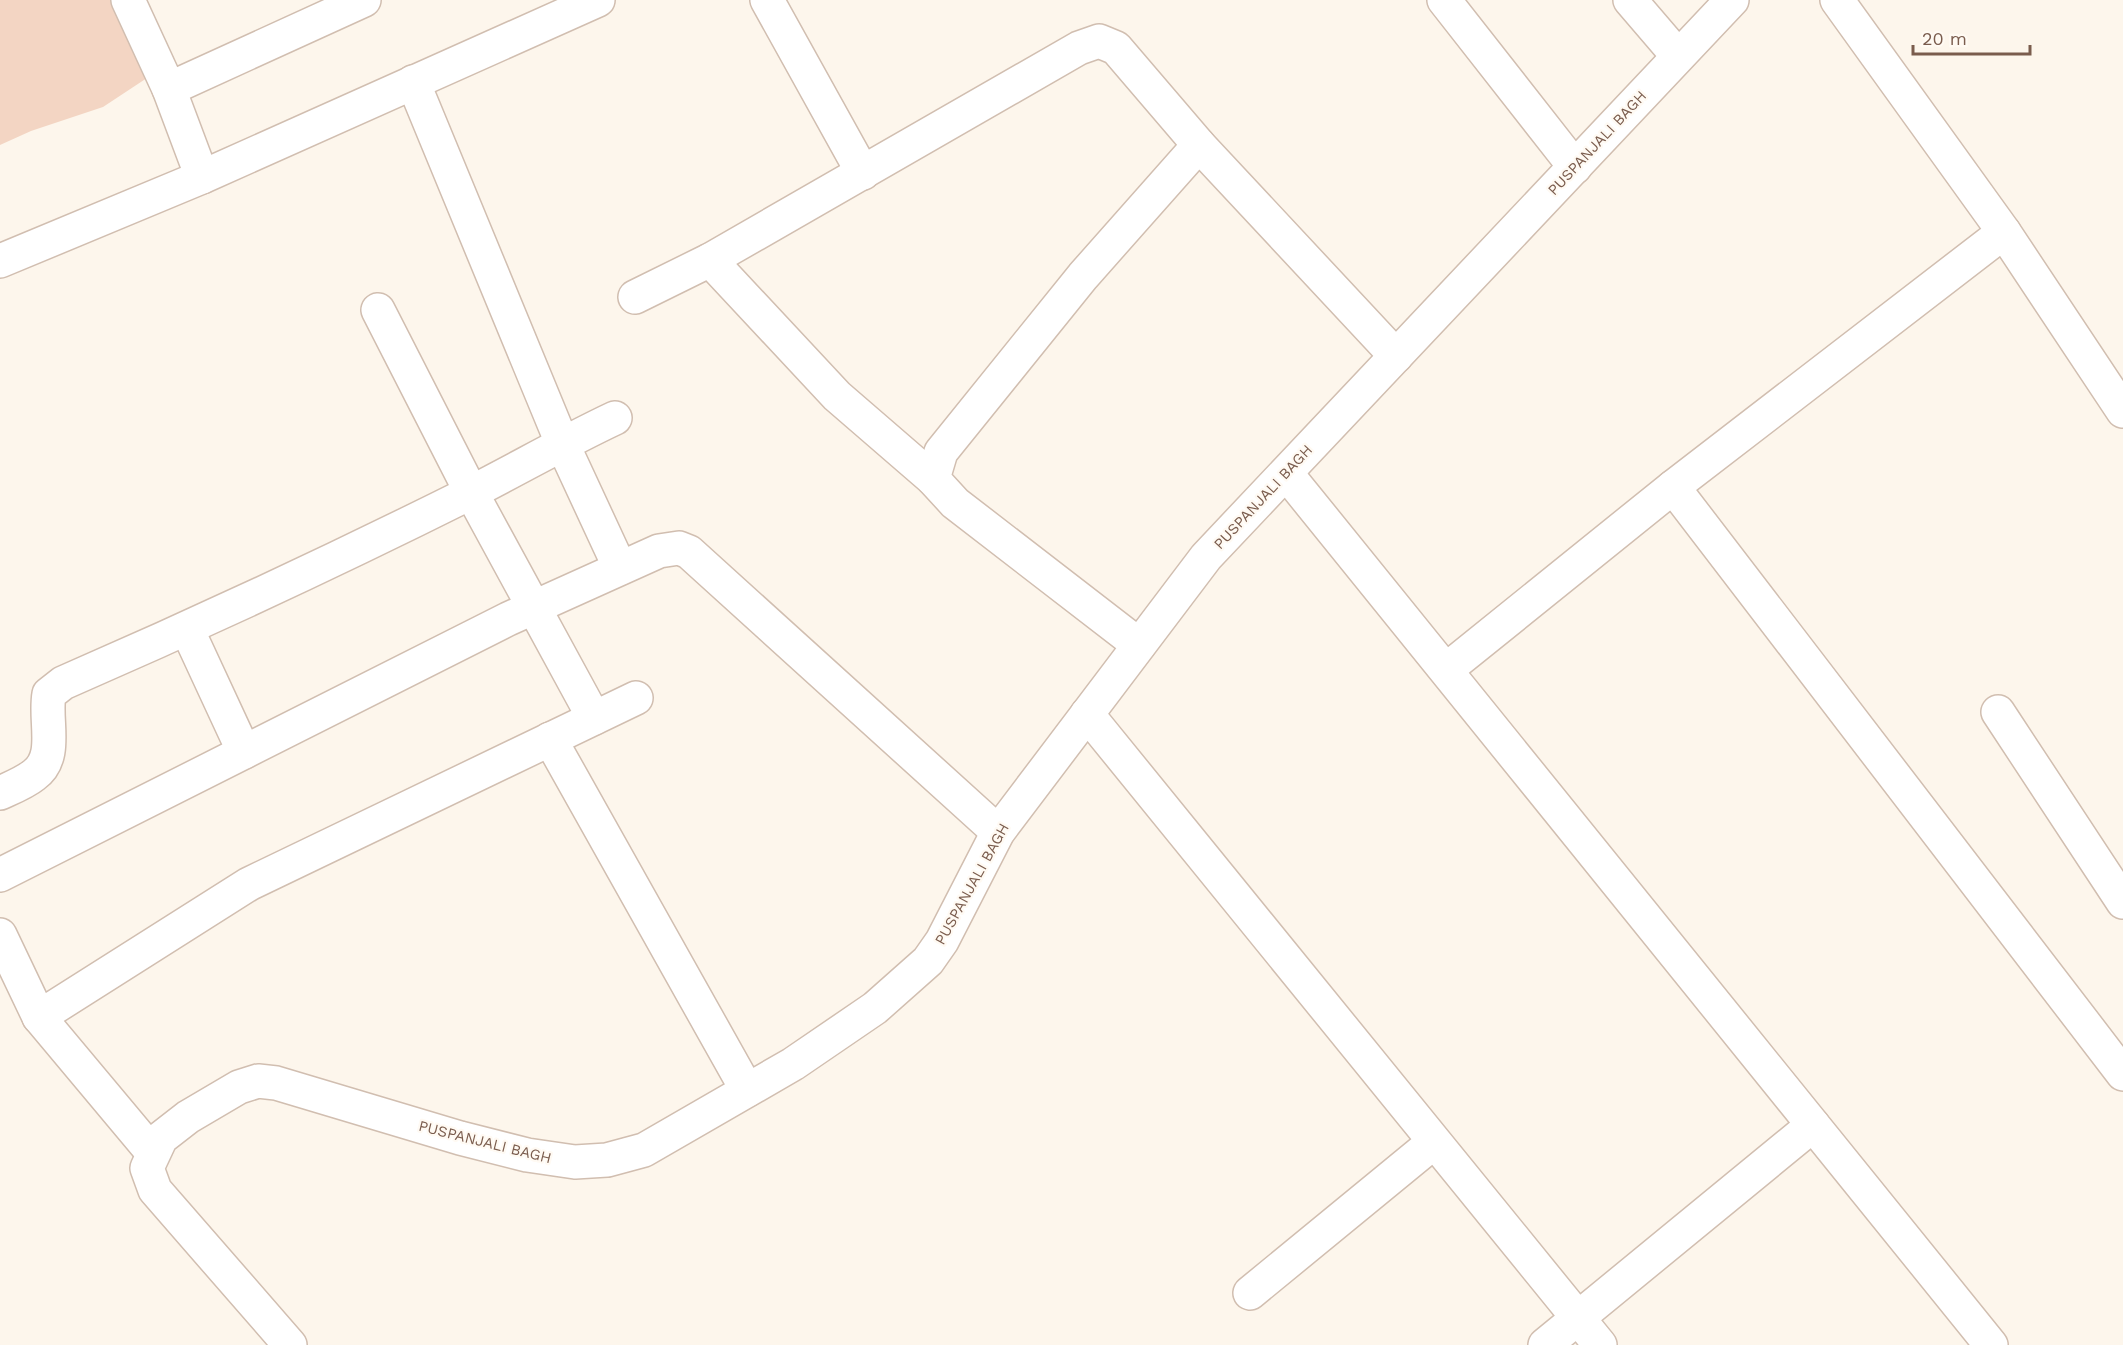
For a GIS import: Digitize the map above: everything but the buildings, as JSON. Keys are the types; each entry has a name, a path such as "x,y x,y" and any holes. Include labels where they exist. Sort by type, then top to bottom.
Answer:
{"street":[{"path":"128,0 169,89 202,177"},
{"path":"169,89 364,0"},
{"path":"0,261 202,177 598,0"},
{"path":"767,0 863,173"},
{"path":"1444,0 1575,166"},
{"path":"1630,0 1678,56"},
{"name":"PUSPANJALI BAGH","path":"152,1152 161,1138 188,1117 239,1087 258,1081 276,1083 460,1138 527,1155 575,1162 607,1160 644,1150 833,1038 875,1008 928,961 942,941 998,832 1206,557 1732,0"},
{"path":"1837,0 2004,232 2123,411"},
{"path":"635,297 711,260 1079,48 1099,41 1116,48 1199,145 1396,356"},
{"path":"413,82 562,443 621,568"},
{"path":"933,479 940,452 1083,276 1199,145"},
{"path":"1446,670 1673,487 2004,232"},
{"path":"711,260 837,396 933,479 949,497 1139,645"},
{"path":"378,310 471,492 594,718"},
{"path":"0,793 34,775 45,764 49,753 49,694 63,683 188,629 471,492 562,443 615,418"},
{"path":"1286,473 1991,1345"},
{"path":"1673,487 2119,1061"},
{"path":"0,875 535,607 659,551 679,548 689,552 998,832"},
{"path":"188,629 244,753"},
{"path":"39,1017 249,884 636,698"},
{"path":"1998,712 2123,903"},
{"path":"1087,714 1576,1319 1600,1345"},
{"path":"550,739 747,1090"},
{"path":"0,934 39,1017 152,1152 147,1168 155,1190 290,1345"},
{"path":"1545,1345 1813,1125"},
{"path":"1250,1293 1434,1142"}]}
